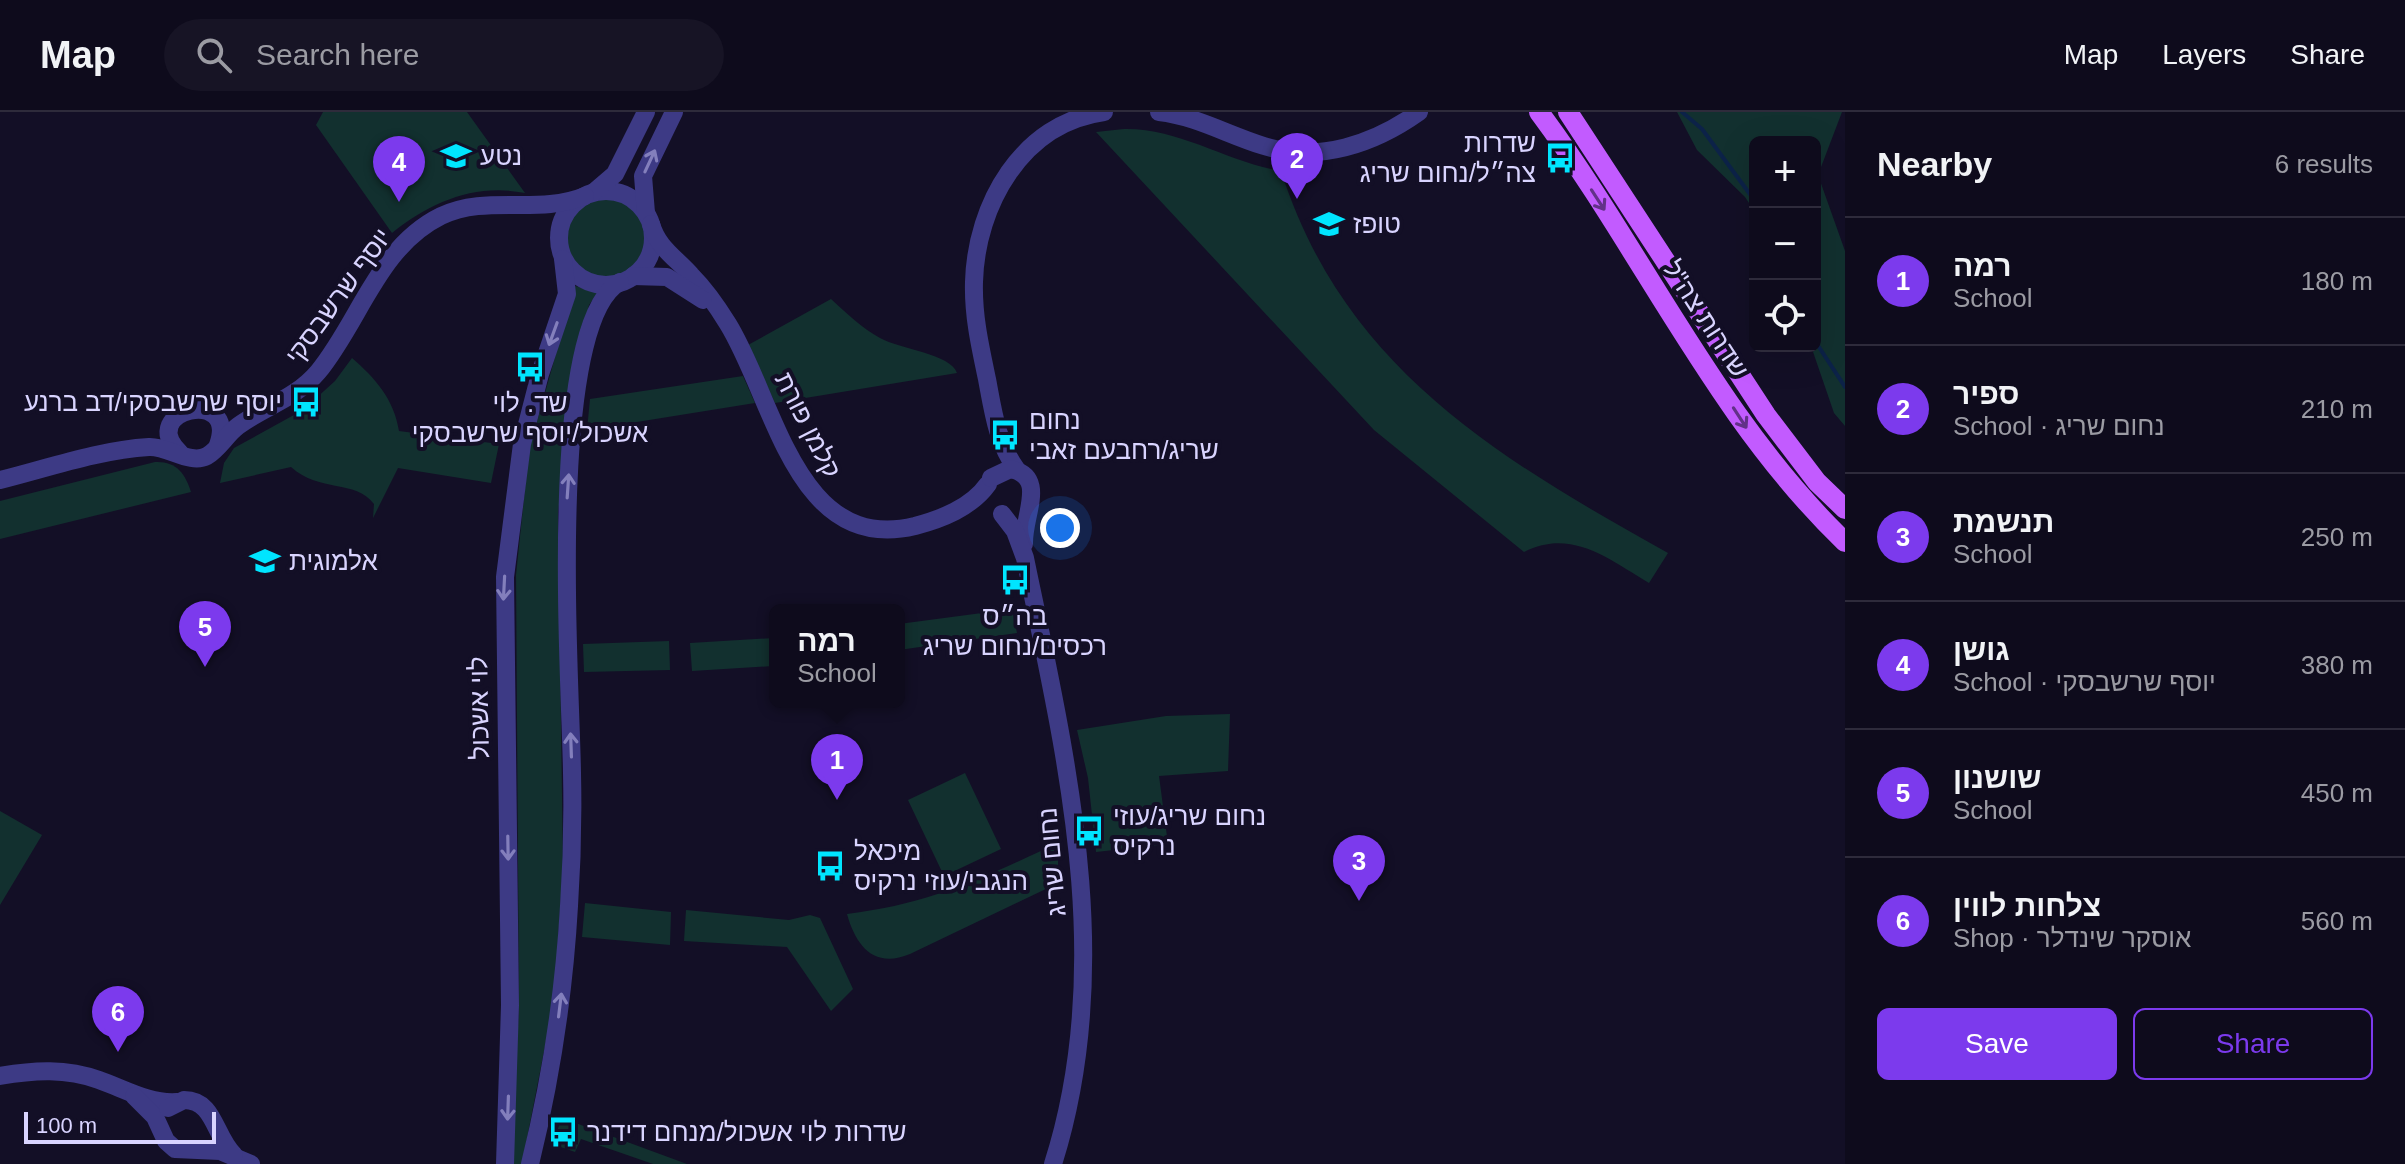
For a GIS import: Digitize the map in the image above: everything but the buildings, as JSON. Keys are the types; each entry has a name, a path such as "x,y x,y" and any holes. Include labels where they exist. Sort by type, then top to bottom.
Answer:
{"main road":[{"name":"שדרות צה\"ל","path":"1539,112 1746,429 1799,497 1845,542"},
{"name":"שדרות צה\"ל","path":"1568,112 1766,415 1817,482 1845,509"}],"street":[{"path":"561,252 564,216 612,178 646,112"},
{"path":"530,1164 555,1042 569,906 572,815 566,523 573,428 593,316 602,296 626,279 650,253 643,176 674,112"},
{"path":"999,438 989,481 989,502 1000,513 1016,514 1028,506 1031,485 1017,470 999,438 974,298 976,259 984,221 1012,168 1040,137 1075,119 1104,112"},
{"path":"1159,112 1190,118 1265,146 1310,153 1371,140 1419,112"},
{"path":"588,194 621,194 648,218"},
{"name":"יוסף שרשבסקי","path":"218,445 256,416 294,395 318,372 380,274 416,233 455,211 511,203 559,203 588,194"},
{"path":"511,203 537,215 572,270 590,282 626,279"},
{"name":"קלמן פורת","path":"648,218 659,245 697,281 732,332 801,475 827,510 850,524 880,530 913,526 948,514 974,499 989,481"},
{"name":"לוי אשכול","path":"505,1164 510,984 505,577 522,444 540,374 567,294 561,252"},
{"name":"קלמן פורת","path":"626,279 655,274 678,282 708,304 732,332"},
{"path":"129,449 157,435 188,410 207,411 226,418 256,416"},
{"path":"0,480 129,449 163,448 199,458 218,445 219,426 207,411"},
{"path":"173,422 171,441 180,453"},
{"path":"989,481 1002,470 1017,470"},
{"name":"נחום שריג","path":"1028,506 1023,526 1025,558 1069,771 1082,887 1080,1026 1067,1113 1053,1164"},
{"name":"קלמן פורת","path":"948,514 1000,513"},
{"name":"נחום שריג","path":"1000,513 1015,531 1025,558"},
{"path":"0,1076 61,1071 87,1076 157,1101 200,1103 222,1141 244,1160"},
{"path":"129,1092 152,1113 172,1147 183,1152 216,1150 244,1160"},
{"path":"162,1129 164,1114 177,1102"},
{"path":"195,1151 211,1138 213,1122"}],"green space":[{"path":"323,112 467,112 525,193 489,191 454,198 422,212 392,233 316,125"},
{"path":"1677,112 1842,112 1821,167 1821,136 1749,136 1749,203 1697,150"},
{"path":"1145,130 1184,139 1261,167 1281,171 1309,240 1344,300 1386,353 1434,400 1487,442 1545,481 1668,553 1649,583 1604,556 1574,545 1541,545 1524,552 1374,430 1096,132"},
{"path":"1821,183 1845,251 1845,426 1834,413 1813,352 1821,352"},
{"path":"606,199 621,202 633,211 642,223 645,238 642,253 633,265 621,274 606,277 591,274 579,265 570,253 567,238 570,223 579,211 591,202"},
{"path":"575,286 598,292 589,305 583,334 558,512 563,865 554,1000 522,1164 511,1164 519,1007 516,575 529,450"},
{"path":"831,299 880,338 935,356 953,366 957,373 775,403 748,345"},
{"path":"352,358 382,390 393,409 399,431 499,444 491,483 398,468 373,518 374,504 366,496 314,480 291,467 220,483 224,463 234,448 303,410 335,381"},
{"path":"743,376 755,403 587,430 590,399"},
{"path":"155,462 169,464 179,470 191,492 0,539 0,501"},
{"path":"1012,609 1017,633 905,649 905,623"},
{"path":"769,638 769,666 692,671 690,643"},
{"path":"669,641 670,670 584,672 583,644"},
{"path":"1230,714 1228,771 1159,776 1168,844 1096,852 1088,778 1077,730 1166,716"},
{"path":"965,773 1001,849 944,876 908,800"},
{"path":"0,811 42,835 0,905"},
{"path":"1058,843 1058,874 1050,887 910,954 886,959 868,952 851,926 847,914 904,904 956,888"},
{"path":"585,903 671,912 670,945 582,937"},
{"path":"686,910 789,920 810,915 820,918 853,989 831,1011 787,947 684,941"},
{"path":"562,1118 687,1164 653,1164 581,1139 575,1152 552,1144"}],"waterway":[{"path":"1682,112 1702,129 1749,193"},
{"path":"1821,350 1845,387"}],"place":[{"name":"נטע","path":"456,156"},
{"name":"שדרות צה״ל/נחום שריג","path":"1560,158"},
{"name":"ספיר","path":"1297,199"},
{"name":"גושן","path":"399,202"},
{"name":"טופז","path":"1329,224"},
{"name":"שד. לוי אשכול/יוסף שרשבסקי","path":"530,367"},
{"name":"יוסף שרשבסקי/דב ברנע","path":"306,402"},
{"name":"נחום שריג/רחבעם זאבי","path":"1005,435"},
{"name":"אלמוגית","path":"265,561"},
{"name":"בה״ס רכסים/נחום שריג","path":"1015,580"},
{"name":"שושנון","path":"205,667"},
{"name":"רמה","path":"837,800"},
{"name":"נחום שריג/עוזי נרקיס","path":"1089,831"},
{"name":"מיכאל הנגבי/עוזי נרקיס","path":"830,866"},
{"name":"תנשמת","path":"1359,901"},
{"name":"צלחות לווין","path":"118,1052"},
{"name":"שדרות לוי אשכול/מנחם דידנר","path":"563,1132"}]}
